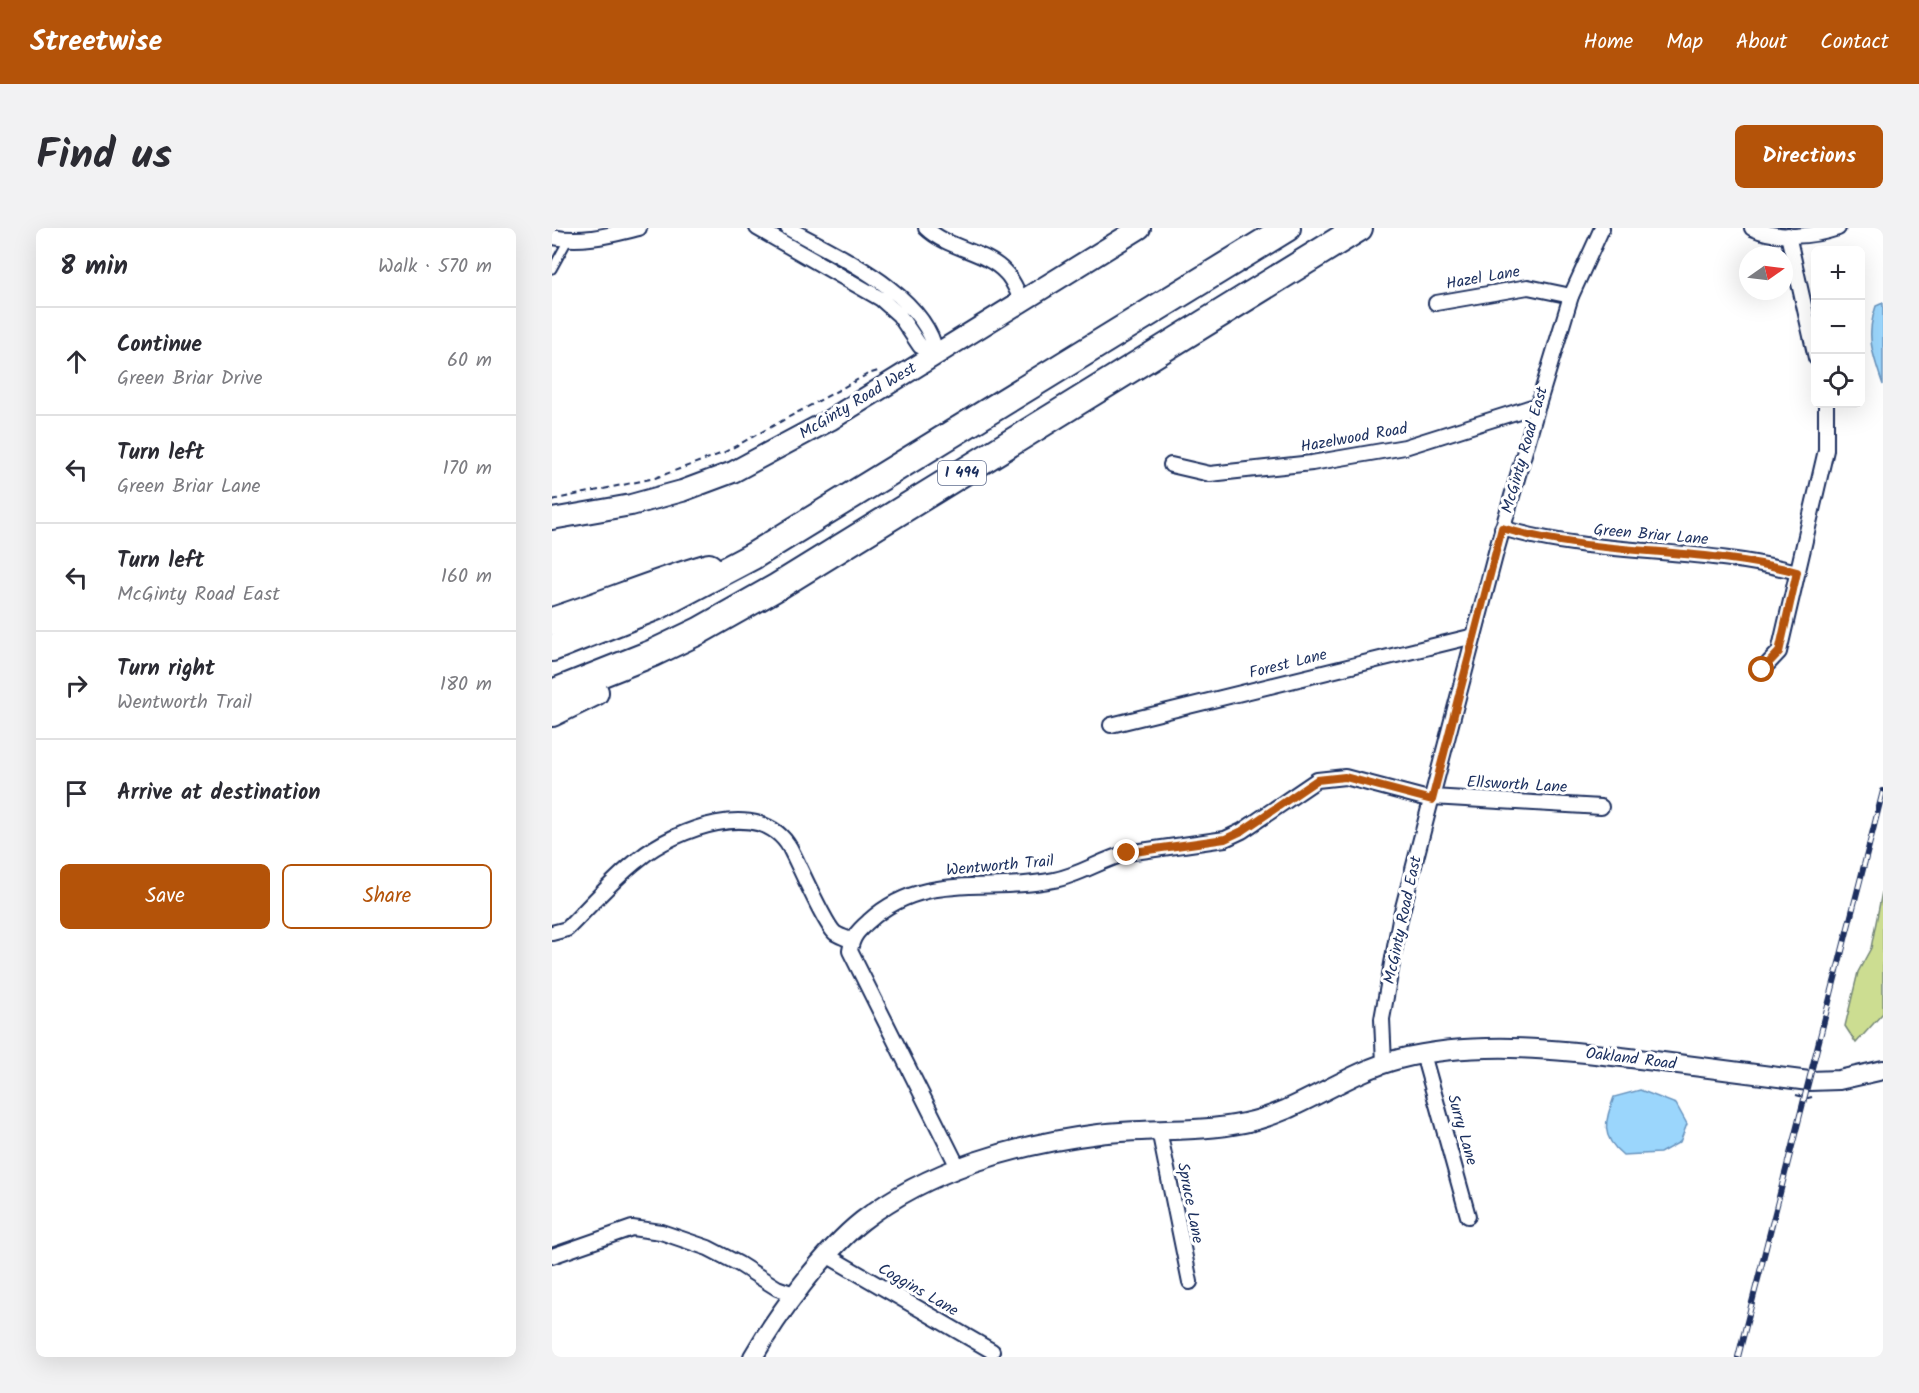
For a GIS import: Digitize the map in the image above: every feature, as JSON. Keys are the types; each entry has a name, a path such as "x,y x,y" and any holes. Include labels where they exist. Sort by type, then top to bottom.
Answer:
{"highway":[{"name":"I 494","path":"552,648 658,606 753,556 1287,228"},
{"name":"I 494","path":"552,693 653,653 699,631 777,586 1359,228"},
{"path":"552,621 600,606 674,577 753,556"},
{"path":"552,713 620,678 653,653"}],"main road":[{"name":"McGinty Road West","path":"552,519 631,505 682,491 734,472 830,420 1140,228"}],"street":[{"path":"552,237 568,240 590,239 639,228"},
{"path":"757,228 881,299 899,315 920,346 936,353"},
{"path":"788,228 887,286 915,313 933,338 936,353"},
{"path":"926,228 941,240 990,260 1006,272 1022,301"},
{"name":"McGinty Road East","path":"1382,1064 1382,1019 1400,919 1502,528 1571,296 1602,228"},
{"path":"1752,228 1776,235 1801,236 1838,228"},
{"path":"1788,235 1814,354"},
{"name":"Hazel Lane","path":"1436,303 1528,287 1571,296"},
{"name":"Hazelwood Road","path":"1171,465 1210,474 1312,463 1405,447 1538,405"},
{"path":"1762,670 1779,652 1826,450 1826,408"},
{"name":"Green Briar Lane","path":"1502,528 1591,547 1746,562 1797,572"},
{"name":"Forest Lane","path":"1111,725 1474,636"},
{"name":"Wentworth Trail","path":"851,941 876,914 900,900 926,890 957,885 1052,881 1077,874 1127,853 1225,839 1242,831 1317,780 1345,777 1432,799"},
{"name":"Ellsworth Lane","path":"1432,799 1600,807"},
{"path":"552,933 567,929 638,859 658,846 698,829 731,821 754,820 775,830 788,845 834,933 851,941 850,951 959,1169"},
{"name":"Oakland Road","path":"1382,1064 1423,1054 1490,1048 1562,1051 1809,1081 1839,1080 1883,1070"},
{"name":"Surry Lane","path":"1423,1054 1468,1216"},
{"path":"753,1357 797,1294 860,1222 915,1187 959,1169 1047,1143 1099,1134 1244,1123 1279,1114 1382,1064"},
{"name":"Spruce Lane","path":"1159,1130 1190,1282"},
{"path":"552,1256 632,1228 661,1232 708,1248 740,1264 777,1288 797,1294"},
{"name":"Coggins Lane","path":"828,1256 992,1351"}],"lane":[{"path":"552,269 568,240"}],"path":[{"path":"552,500 655,478 723,453 868,374 885,370"}],"green space":[{"path":"1883,887 1883,1013 1856,1043 1845,1026 1858,972 1871,948"}],"water":[{"path":"1883,303 1883,385 1873,355 1871,327 1876,306"},
{"path":"1640,1090 1676,1104 1687,1124 1680,1142 1660,1153 1623,1155 1608,1135 1606,1128 1608,1114 1614,1097"}],"railway":[{"path":"1738,1357 1883,791"}],"route":[{"path":"1127,853 1225,839 1242,831 1317,780 1331,777 1345,777 1432,800 1502,528 1591,547 1719,558 1797,572 1779,652 1762,670"}]}
